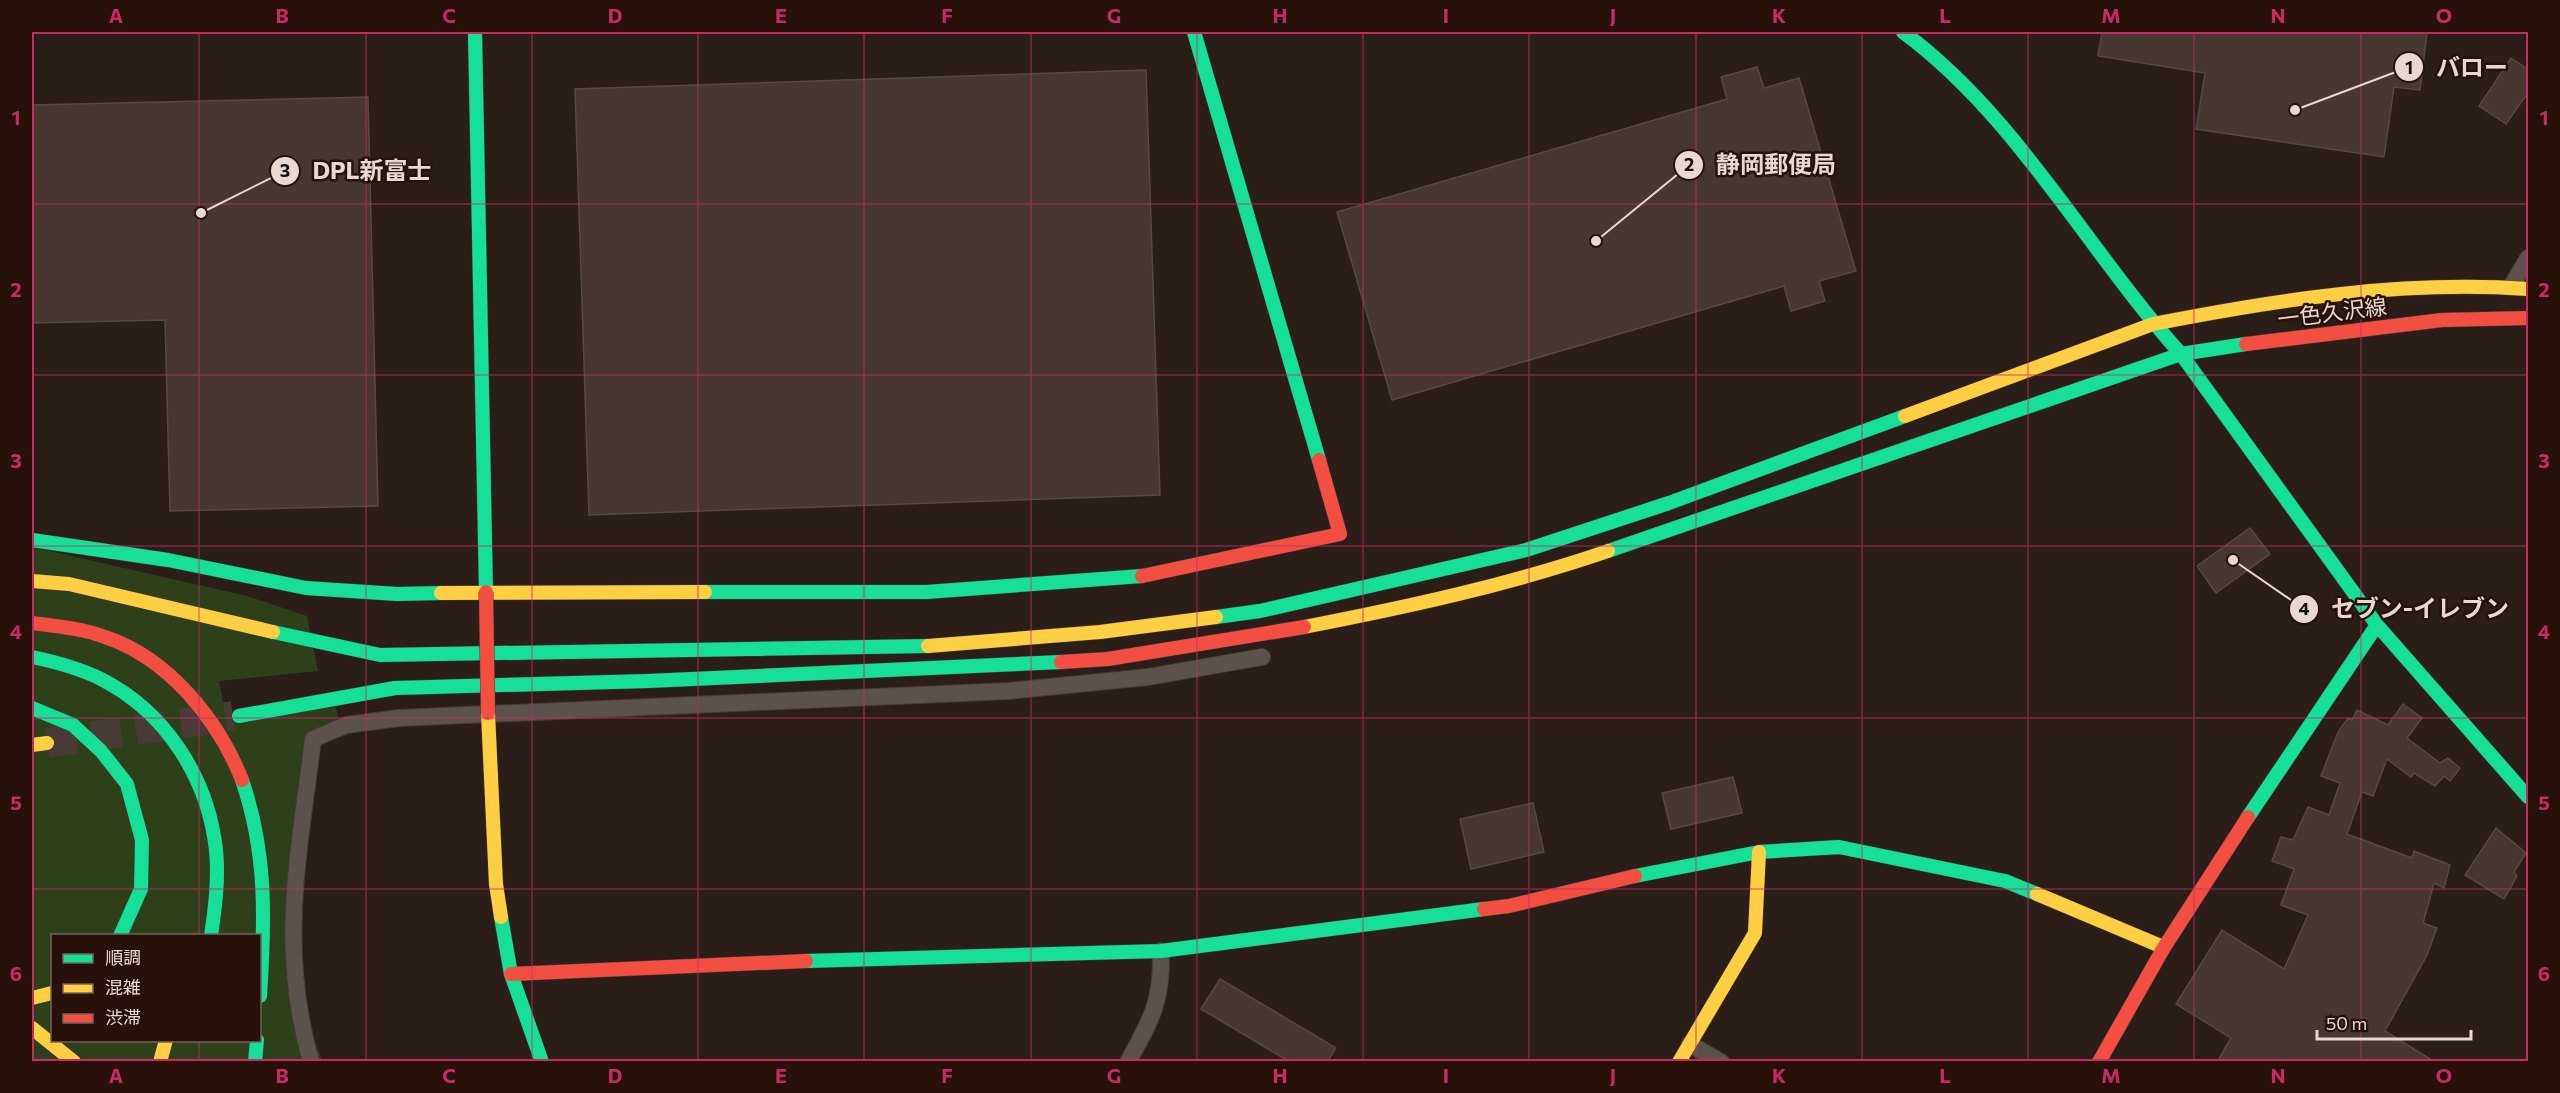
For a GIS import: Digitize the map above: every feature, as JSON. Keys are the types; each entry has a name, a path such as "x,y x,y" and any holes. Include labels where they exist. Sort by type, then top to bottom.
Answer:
{"main road":[{"path":"475,32 488,713 496,884 511,974 542,1062"},
{"path":"32,540 168,560 306,588 397,594 926,592 1132,578 1340,534 1194,32"},
{"path":"1903,32 1923,45 1985,107 2072,216 2153,324 2181,354 2377,625 2529,797"},
{"name":"一色久沢線","path":"32,581 69,584 380,655 916,647 1112,630 1260,611 1526,550 1669,503 2153,324 2256,303 2358,291 2511,287 2529,289"},
{"name":"一色久沢線","path":"239,716 395,688 919,670 1108,659 1266,635 1417,605 1542,574 2181,354 2305,335 2423,322 2493,316 2529,318"},
{"path":"32,623 72,628 104,638 139,654 170,676 215,726 238,768 259,838 264,917 261,976"},
{"path":"2098,1062 2190,903 2377,625"},
{"path":"32,657 58,661 99,676 128,694 159,722 187,757 205,800 216,848 217,891 211,934"},
{"path":"32,708 73,724 101,751 127,784 142,840 141,889 121,934"},
{"path":"32,745 47,743"},
{"path":"511,974 737,963 1161,951 1509,906 1622,878 1759,852 1839,847 2006,881 2163,947"},
{"path":"1679,1062 1755,933 1759,852"},
{"path":"32,998 51,993"},
{"path":"32,1028 74,1062"},
{"path":"160,1062 166,1042"},
{"path":"255,1062 257,1042"}],"street":[{"path":"2511,287 2529,258"},
{"path":"311,1062 302,1030 294,984 292,919 297,852 313,739 346,725 399,718 1008,690 1148,677 1262,657"},
{"path":"1128,1062 1149,1024 1158,1000 1161,951"},
{"path":"1690,1044 1721,1062"}],"green space":[{"path":"32,547 247,596 307,616 318,671 219,681 226,717 335,704 338,717 313,739 294,984 322,1061 32,1062"}],"building":[{"path":"2102,32 2427,32 2420,90 2394,87 2384,157 2196,129 2205,73 2098,56"},
{"path":"2511,58 2529,70 2529,91 2506,124 2479,106"},
{"path":"1757,67 1764,88 1799,78 1856,271 1819,281 1825,301 1791,311 1784,286 1392,400 1337,212 1727,99 1721,77"},
{"path":"1146,70 1160,495 589,515 575,89"},
{"path":"368,97 378,506 170,511 165,320 32,323 32,105"},
{"path":"2250,528 2270,554 2216,593 2197,566"},
{"path":"2403,704 2422,718 2407,738 2440,763 2448,758 2460,768 2450,781 2444,776 2435,786 2414,773 2411,777 2387,759 2373,796 2362,792 2347,834 2412,858 2414,851 2450,865 2444,888 2434,883 2423,923 2437,928 2427,955 2385,1031 2435,1062 2217,1062 2231,1038 2176,1004 2222,930 2284,969 2308,915 2281,905 2294,869 2272,861 2281,837 2293,840 2308,807 2329,815 2340,783 2321,776 2338,732 2348,718 2352,720 2357,710 2388,725"},
{"path":"1733,777 1742,813 1671,829 1662,793"},
{"path":"1533,803 1544,852 1471,869 1460,819"},
{"path":"2496,828 2526,853 2514,872 2517,876 2504,899 2465,875"},
{"path":"1220,979 1336,1048 1327,1062 1290,1062 1201,1009"}],"tunnel":[{"path":"47,743 233,716"}],"traffic: fast":[{"path":"475,32 486,592"},
{"path":"1194,32 1319,460"},
{"path":"1903,32 1944,66 2016,143 2114,272 2181,354 2246,344"},
{"path":"2181,354 2377,625 2528,797"},
{"path":"1608,551 2181,354"},
{"path":"1216,617 1260,611 1526,550 1669,503 1905,416"},
{"path":"32,540 168,560 306,588 397,594 441,593"},
{"path":"705,592 926,592 1142,576"},
{"path":"2248,817 2377,625"},
{"path":"273,632 380,655 928,646"},
{"path":"32,657 84,672 124,693 164,729 180,750 204,798 216,850 217,882 211,934"},
{"path":"239,716 395,688 648,681 1061,662"},
{"path":"32,708 73,725 101,751 127,784 142,840 141,889 121,934"},
{"path":"242,780 250,807 260,860 263,913 261,977"},
{"path":"1635,876 1759,852 1839,847 2005,881 2037,894"},
{"path":"806,961 1161,951 1484,909"},
{"path":"501,917 511,974 542,1062"},
{"path":"255,1062 257,1042"}],"traffic: slow":[{"path":"2153,324 2246,307 2339,294 2434,287 2528,289"},
{"path":"1905,416 2153,324"},
{"path":"1304,627 1458,594 1608,551"},
{"path":"32,581 69,584 273,632"},
{"path":"441,593 705,592"},
{"path":"928,646 1100,632 1216,617"},
{"path":"488,713 496,884 501,917"},
{"path":"32,745 47,743"},
{"path":"1679,1062 1755,933 1759,852"},
{"path":"2037,894 2163,947"},
{"path":"32,998 51,993"},
{"path":"32,1028 74,1062"},
{"path":"160,1062 165,1042"}],"traffic: jam":[{"path":"2246,344 2442,320 2528,318"},
{"path":"1142,576 1340,534 1319,460"},
{"path":"486,592 488,713"},
{"path":"32,623 96,634 128,647 150,660 170,675 205,713 232,757 242,780"},
{"path":"1061,662 1108,659 1304,627"},
{"path":"2099,1062 2163,949 2248,817"},
{"path":"1484,909 1509,906 1635,876"},
{"path":"511,974 806,961"}],"place":[{"name":"バロー","path":"2295,110"},
{"name":"DPL新富士","path":"201,213"},
{"name":"静岡郵便局","path":"1596,241"},
{"name":"セブン-イレブン","path":"2233,560"}]}
